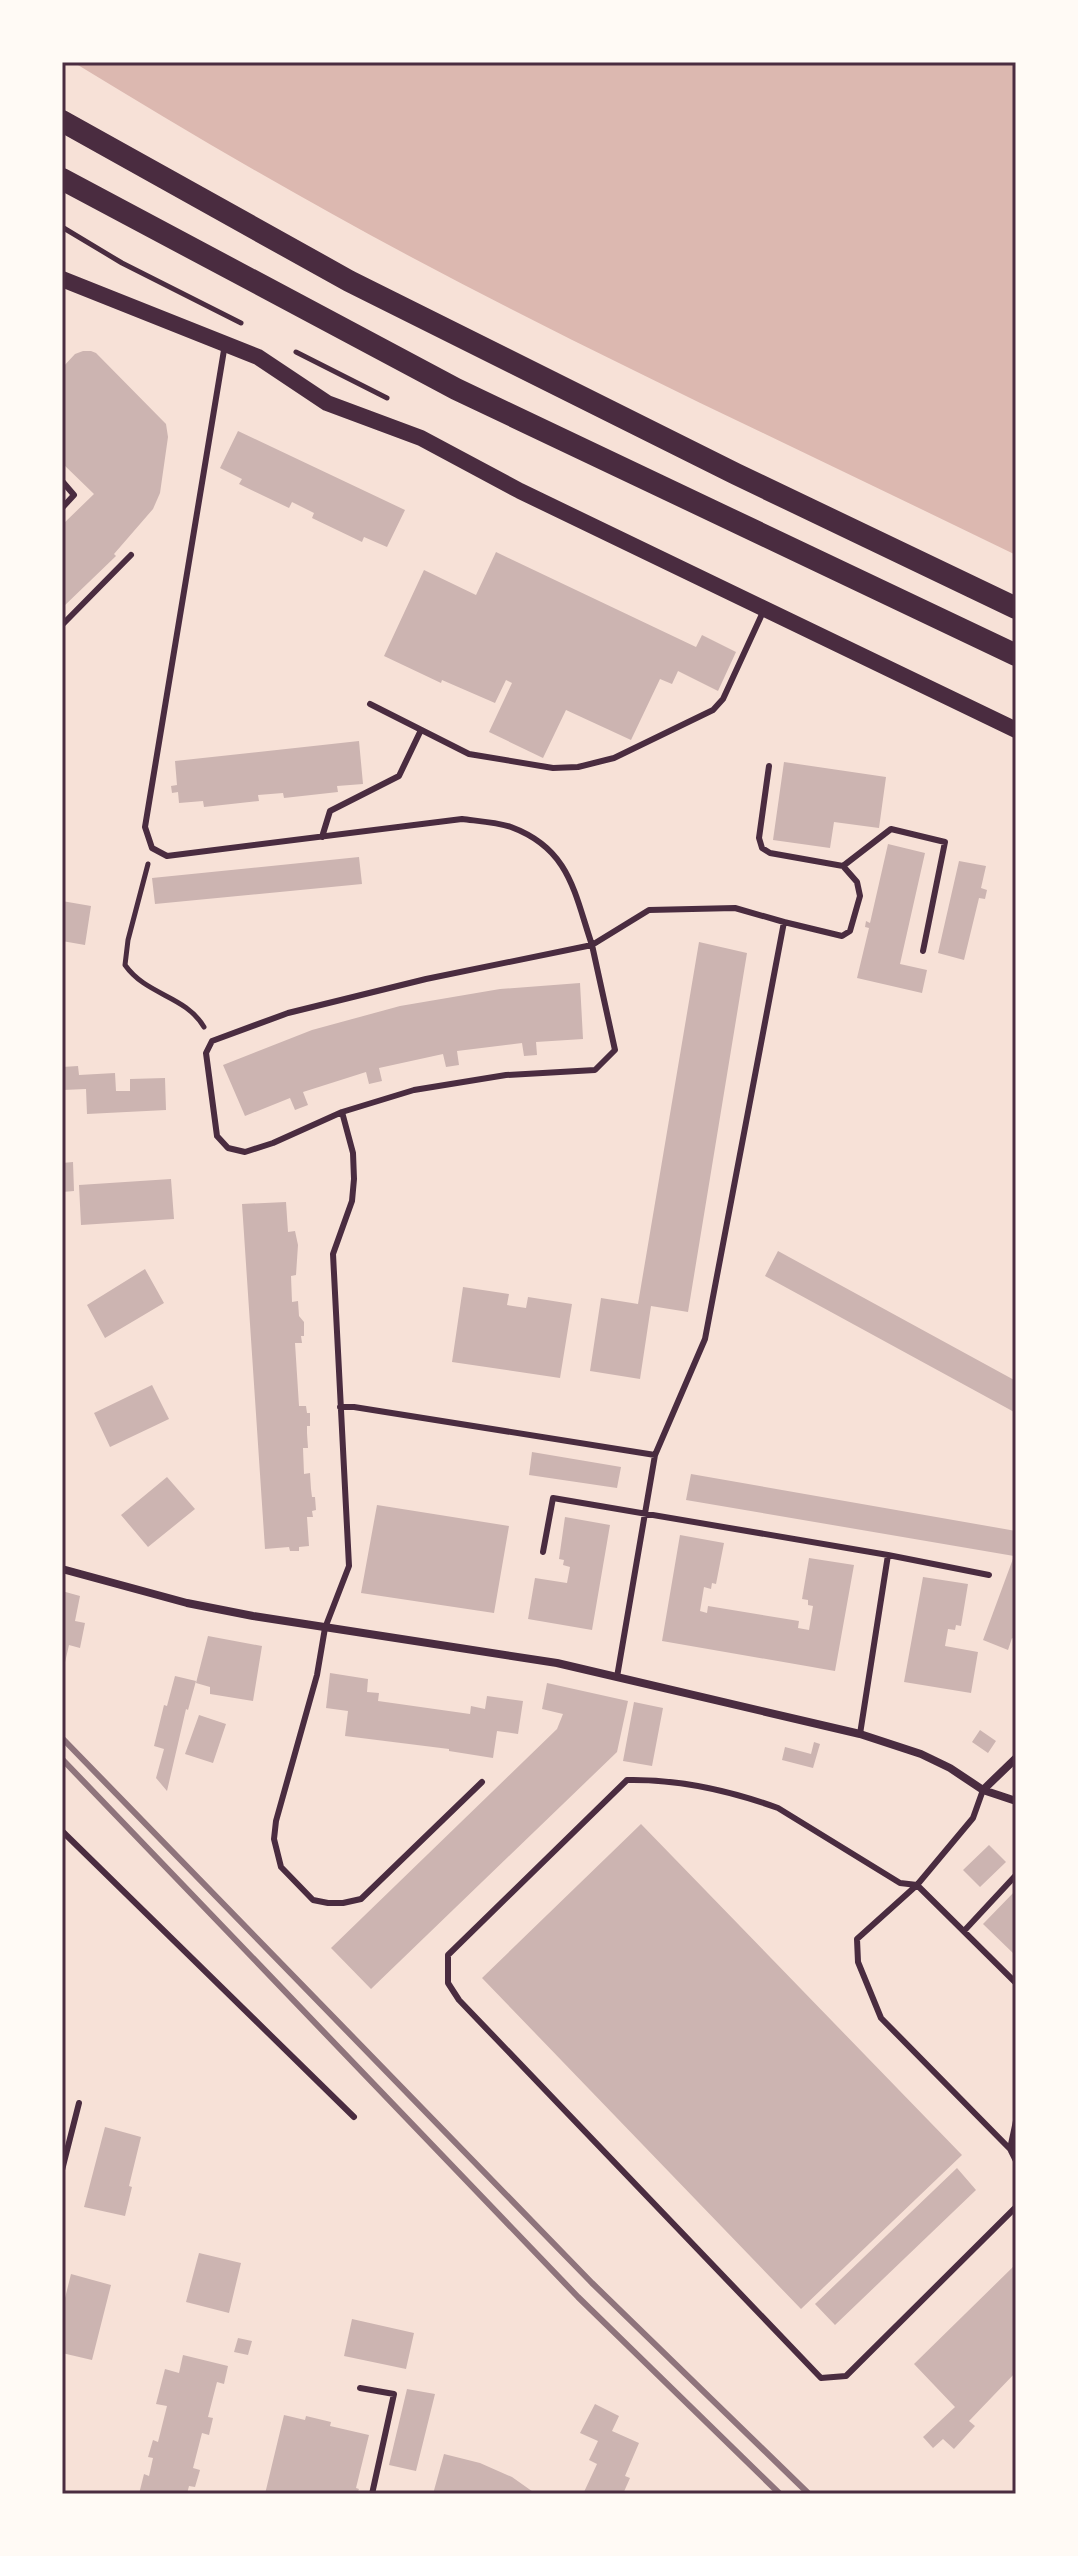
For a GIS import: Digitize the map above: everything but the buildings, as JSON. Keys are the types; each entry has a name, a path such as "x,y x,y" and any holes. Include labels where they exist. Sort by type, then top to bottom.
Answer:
{"highway":[{"path":"62,121 349,281 736,474 1016,608"},
{"path":"62,179 456,389 1016,655"}],"main road":[{"path":"62,279 258,357 327,403 421,438 520,491 1016,730"}],"street":[{"path":"62,1569 187,1603 325,1628 557,1663 860,1734 921,1754 950,1768 983,1790 1016,1801"},
{"path":"983,1790 1016,1758"}],"lane":[{"path":"225,342 145,827 152,848 167,856 462,819 510,827 549,847 566,870 592,945 615,1050 595,1070 506,1075 414,1090 342,1112 245,1152 228,1148 217,1136 206,1053 212,1041 288,1013 426,979 592,945 649,910 735,908 842,936 850,931 860,896 857,882 843,866 770,853 762,848 759,838 769,766"},
{"path":"62,481 74,495 62,508"},
{"path":"62,625 131,555"},
{"path":"370,704 469,754 553,768 578,767 614,758 713,710 723,699 765,609"},
{"path":"322,837 330,811 399,776 421,730"},
{"path":"843,866 891,829 945,842 923,951"},
{"path":"617,1677 655,1455 705,1339 784,922"},
{"path":"342,1112 353,1153 354,1179 352,1201 333,1254 349,1566 325,1628 317,1675 276,1821 274,1839 281,1867 313,1900 343,1903 361,1899 482,1782"},
{"path":"340,1407 655,1455"},
{"path":"543,1552 553,1498 989,1575"},
{"path":"860,1734 888,1555"},
{"path":"1016,1983 917,1885 900,1883 778,1808 756,1800 669,1782 627,1780 448,1955 448,1983 459,2000 821,2378 846,2376 1016,2207"},
{"path":"983,1790 973,1818 917,1885 857,1939 858,1962 881,2018 1010,2149 1016,2161"},
{"path":"62,1831 354,2117"},
{"path":"964,1931 1016,1875"},
{"path":"62,2170 79,2103"},
{"path":"1010,2149 1016,2121"},
{"path":"360,2388 394,2394 372,2494"}],"path":[{"path":"62,227 122,263 234,319"},
{"path":"152,848 128,940 125,965 135,978 195,1012 212,1041"}],"shaded area":[{"path":"73,62 1016,62 1016,555 638,372 413,258 242,163"}],"railway":[{"path":"62,1738 592,2283 809,2494"},
{"path":"62,1759 578,2297 780,2494"}]}
